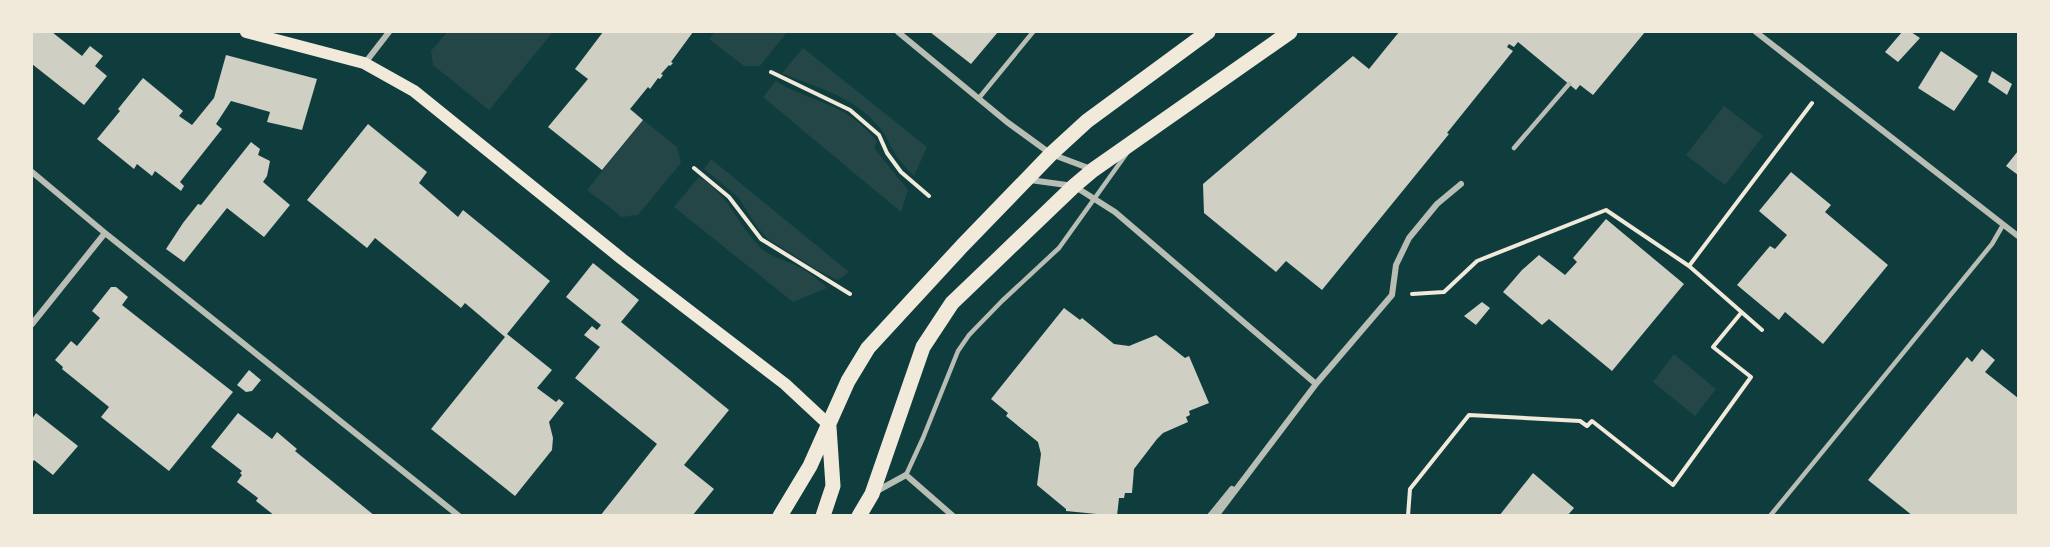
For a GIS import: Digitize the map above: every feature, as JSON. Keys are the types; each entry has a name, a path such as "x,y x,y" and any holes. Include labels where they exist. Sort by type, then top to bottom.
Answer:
{"main road":[{"path":"246,32 364,63 414,91 622,259 785,384 828,424 833,486 823,516"},
{"path":"780,516 810,466 848,381 868,348 1051,154 1110,103 1208,32"},
{"path":"859,516 872,494 923,347 951,303 1093,170 1290,32"}],"street":[{"path":"364,63 389,32"},
{"path":"898,32 1007,122 1051,154 1093,170"},
{"path":"1756,32 2019,236"},
{"path":"32,172 459,516"},
{"path":"1026,180 1074,186 1115,212 1316,384"},
{"path":"1210,516 1316,384 1392,295 1396,265 1409,238 1437,204 1461,184"},
{"path":"32,324 105,233"},
{"path":"1220,514 1316,384"},
{"path":"872,494 906,475 952,516"}],"lane":[{"path":"979,98 1033,32"},
{"path":"1514,148 1569,84"},
{"path":"906,475 958,351 969,335 1059,248 1136,141"},
{"path":"1770,516 1992,244 2003,225"}],"path":[{"path":"771,72 850,110 879,135 887,153 902,172 929,196"},
{"path":"1689,266 1826,86"},
{"path":"694,168 729,197 761,239 850,294"},
{"path":"1392,295 1444,292 1477,261 1606,210 1689,266 1762,330"},
{"path":"1407,516 1410,489 1469,415 1580,420 1587,426 1592,421 1673,484 1751,377 1713,347 1741,313"}],"shaded area":[{"path":"447,32 553,32 489,110 433,65 431,51"},
{"path":"715,32 787,32 760,66 744,66 709,39"},
{"path":"803,48 927,147 914,176 896,155 882,130 859,108 836,95 782,73"},
{"path":"776,81 845,113 870,133 877,141 874,148 908,190 901,212 763,97"},
{"path":"1724,106 1763,136 1725,185 1686,155"},
{"path":"643,120 677,147 681,163 638,215 622,217 587,190"},
{"path":"711,159 849,272 838,280 819,271 768,239 757,227 738,197 704,169"},
{"path":"699,177 724,199 761,248 802,269 827,288 793,302 674,207"},
{"path":"1674,354 1716,389 1695,416 1653,382"}],"building":[{"path":"32,32 52,32 82,56 90,46 103,56 95,66 107,76 84,105 32,64"},
{"path":"603,32 693,32 671,62 673,63 661,74 663,75 660,79 658,78 650,89 648,87 630,109 643,120 602,170 548,127 588,79 575,69"},
{"path":"930,32 998,32 971,64"},
{"path":"1399,32 1645,32 1593,95 1580,85 1576,90 1518,42 1514,47 1509,44 1507,47 1513,51 1447,133 1449,134 1322,290 1286,261 1276,272 1204,213 1203,184 1353,56 1369,69"},
{"path":"1902,32 1911,32 1920,38 1898,62 1885,52"},
{"path":"1941,51 1978,76 1954,111 1918,88"},
{"path":"226,55 317,79 302,130 267,122 270,112 231,101 216,124 222,129 180,182 184,186 181,191 155,171 152,176 137,164 134,169 97,139 143,78 183,111 179,116 192,125 214,98"},
{"path":"1992,71 2012,84 2007,95 1988,82"},
{"path":"368,124 427,172 419,183 458,217 463,210 550,281 507,334 552,370 537,388 556,402 559,399 564,403 549,422 553,438 552,450 515,496 431,429 505,337 465,303 461,308 375,238 367,248 307,200"},
{"path":"251,142 260,149 258,155 270,161 267,176 263,182 290,205 264,237 227,208 184,262 166,249 198,204 201,205"},
{"path":"2018,151 2018,175 2006,166"},
{"path":"1791,172 1831,205 1825,212 1888,265 1823,344 1785,312 1779,320 1737,285 1770,246 1775,249 1787,235 1759,211"},
{"path":"1606,219 1684,284 1612,371 1549,319 1542,325 1503,292 1539,255 1565,275 1577,262 1573,258"},
{"path":"593,263 639,300 621,322 729,410 684,465 714,489 692,516 600,516 657,444 575,378 600,347 584,335 592,326 597,330 601,325 566,297"},
{"path":"111,287 116,287 128,297 122,305 233,392 169,471 101,417 109,407 62,369 63,367 55,360 71,341 77,346 100,318 92,311"},
{"path":"1482,302 1490,308 1476,325 1464,316"},
{"path":"1064,308 1080,320 1082,318 1114,344 1129,346 1156,335 1185,358 1189,356 1209,403 1189,411 1190,415 1186,417 1188,422 1163,433 1157,439 1134,469 1132,493 1125,493 1124,498 1119,498 1117,516 1066,511 1037,485 1041,454 1038,442 1006,416 1008,413 991,399"},
{"path":"1982,349 1995,360 1985,372 2018,398 2018,516 1913,516 1868,480 1967,357 1972,362"},
{"path":"249,370 261,380 252,391 246,392 237,385"},
{"path":"36,413 78,446 53,475 34,460 32,463 32,419"},
{"path":"238,413 272,439 277,432 297,449 295,451 375,516 275,516 256,501 258,498 237,482 242,471 211,447"},
{"path":"1533,473 1574,508 1567,516 1499,516"}]}
